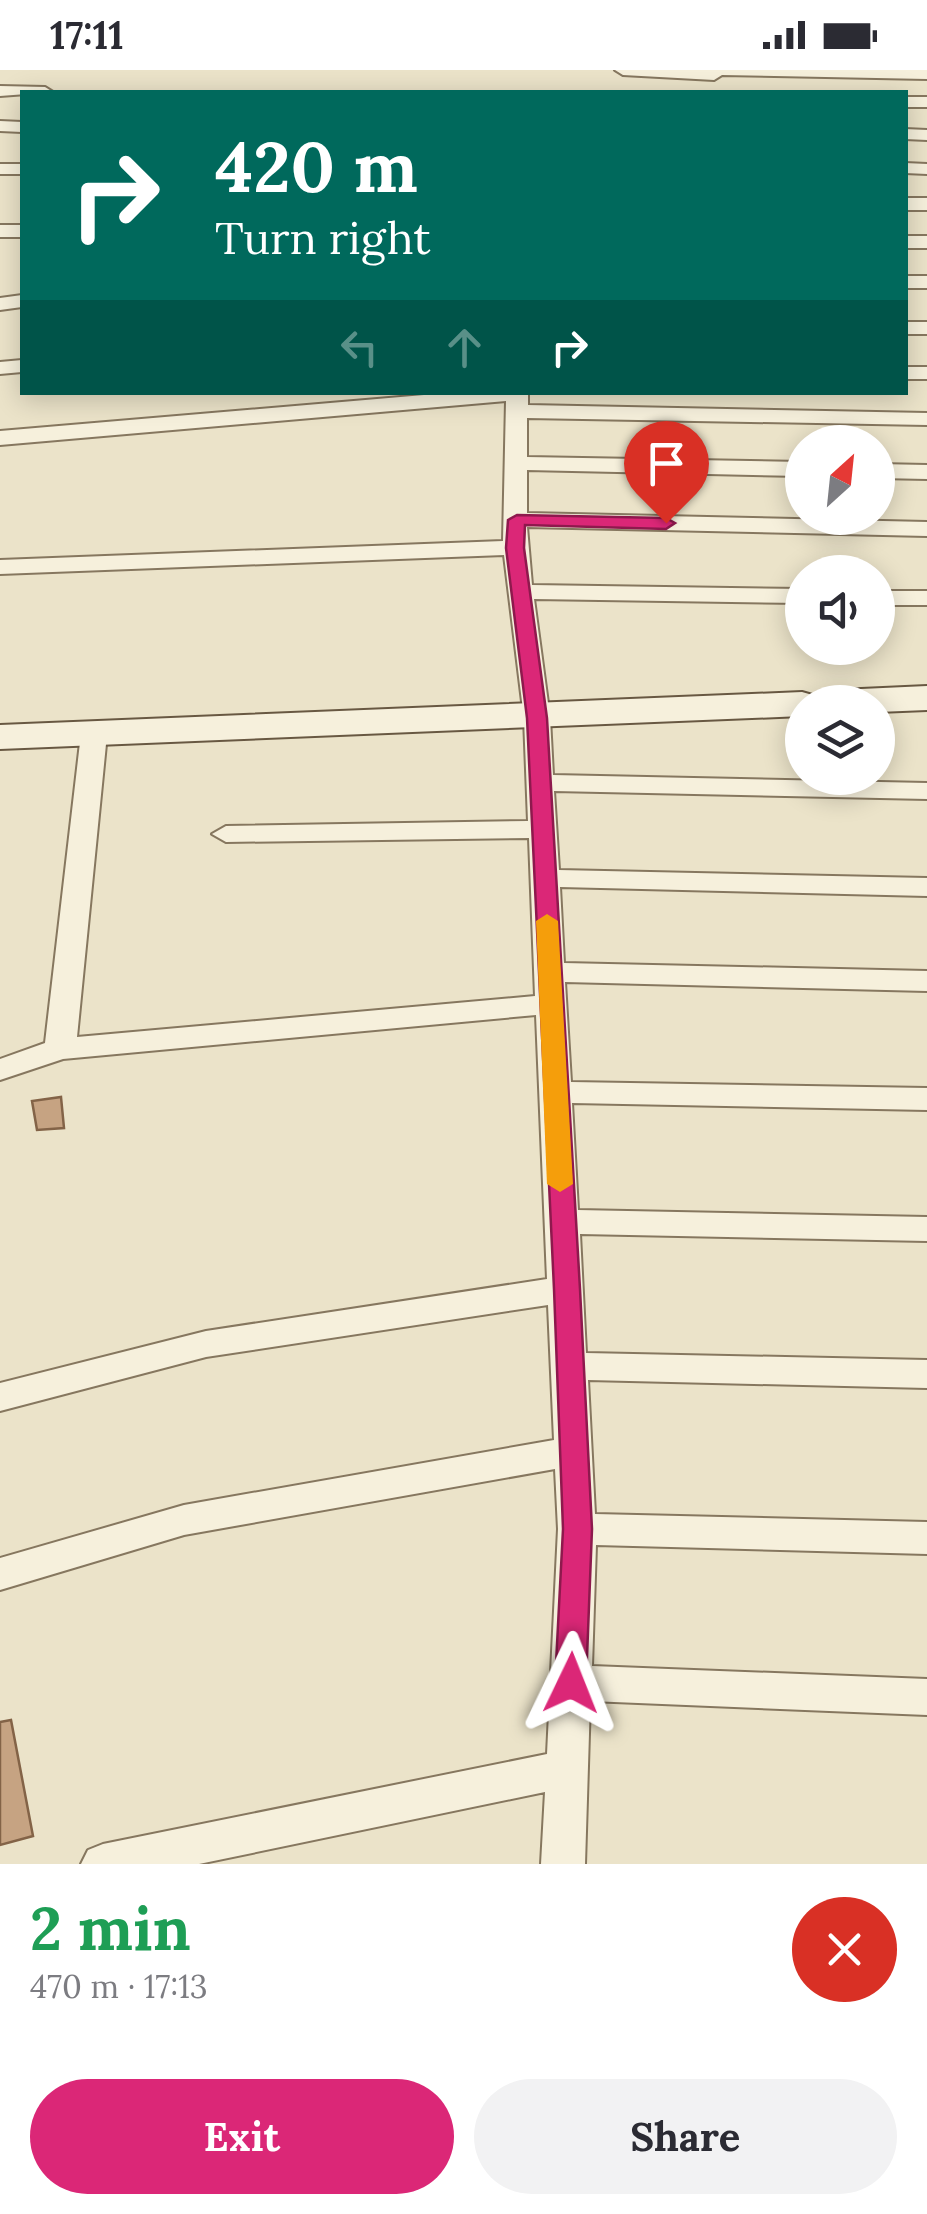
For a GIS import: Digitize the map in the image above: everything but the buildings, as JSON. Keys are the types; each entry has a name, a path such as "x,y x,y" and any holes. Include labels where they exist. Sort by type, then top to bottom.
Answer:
{"street":[{"path":"623,70 707,78"},
{"path":"640,90 658,81 707,78 927,74"},
{"path":"517,399 515,548 537,718 577,1529 563,1864"},
{"path":"0,438 517,399 927,420"},
{"path":"518,463 785,469"},
{"path":"895,471 927,472"},
{"path":"517,520 927,528"},
{"path":"0,567 515,548"},
{"path":"520,592 785,596"},
{"path":"895,598 927,598"},
{"path":"895,699 927,698"},
{"path":"0,737 785,705"},
{"path":"60,1049 94,734"},
{"path":"540,783 927,791"},
{"path":"226,834 543,829"},
{"path":"545,878 927,887"},
{"path":"0,1070 60,1049 550,988 927,980"},
{"path":"556,1092 927,1099"},
{"path":"562,1222 927,1229"},
{"path":"0,1397 206,1344 567,1289"},
{"path":"569,1366 927,1374"},
{"path":"0,1574 184,1520 573,1452"},
{"path":"577,1529 927,1538"},
{"path":"571,1683 927,1697"},
{"path":"103,1864 568,1770"}],"slow traffic":[{"path":"547,921 560,1184"}],"route":[{"path":"571,1683 577,1529 567,1289 537,718 515,548 517,520 666,523"}]}
